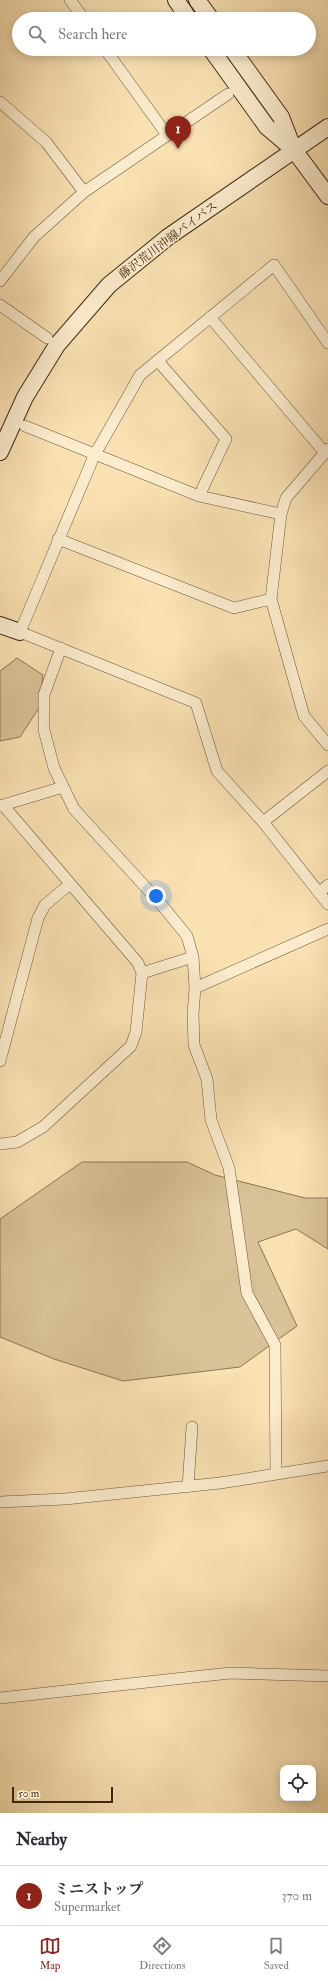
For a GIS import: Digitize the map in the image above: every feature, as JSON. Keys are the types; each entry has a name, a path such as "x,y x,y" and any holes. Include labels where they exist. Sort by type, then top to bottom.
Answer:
{"street":[{"path":"70,0 79,12"},
{"path":"176,0 185,12"},
{"path":"197,0 206,12"},
{"path":"111,56 167,135"},
{"path":"216,56 267,127 294,150 328,196"},
{"path":"237,56 281,117 294,150"},
{"path":"0,281 34,237 84,192 228,94"},
{"path":"0,102 46,142 84,192"},
{"name":"藤沢荒川沖線バイパス","path":"0,452 25,397 58,345 109,285 168,237 328,127"},
{"path":"20,632 94,456 140,374 158,361 210,316 274,266 328,343"},
{"path":"0,305 47,338"},
{"path":"210,316 326,450 286,498 281,514 271,598 304,716 328,745"},
{"path":"158,361 226,439 199,496"},
{"path":"25,426 94,456 199,496 281,514"},
{"path":"58,539 234,608 271,598"},
{"path":"0,625 196,703 217,771 263,822 328,904"},
{"path":"60,648 44,695 44,730 54,768 74,809 161,904 187,936 193,957 195,988 193,1014 194,1045 207,1079 212,1120 229,1168 238,1241 247,1293 275,1345 276,1474"},
{"path":"263,822 328,771"},
{"path":"0,1144 17,1142 43,1127 131,1046 136,1032 142,973 138,964 2,805 63,787"},
{"path":"0,1061 38,918 45,905 70,884"},
{"path":"319,893 328,885"},
{"path":"195,988 328,929"},
{"path":"142,973 193,957"},
{"path":"188,1487 192,1428"},
{"path":"0,1502 65,1499 188,1487 328,1466"},
{"path":"0,1698 230,1673 328,1676"}],"shaded area":[{"path":"17,658 43,675 39,708 20,737 0,741 0,671"},
{"path":"82,1162 187,1162 215,1175 305,1198 328,1198 328,1249 296,1229 258,1242 297,1326 240,1367 123,1381 54,1359 0,1337 0,1219"}],"place":[{"name":"ミニストップ","path":"178,149"}]}
